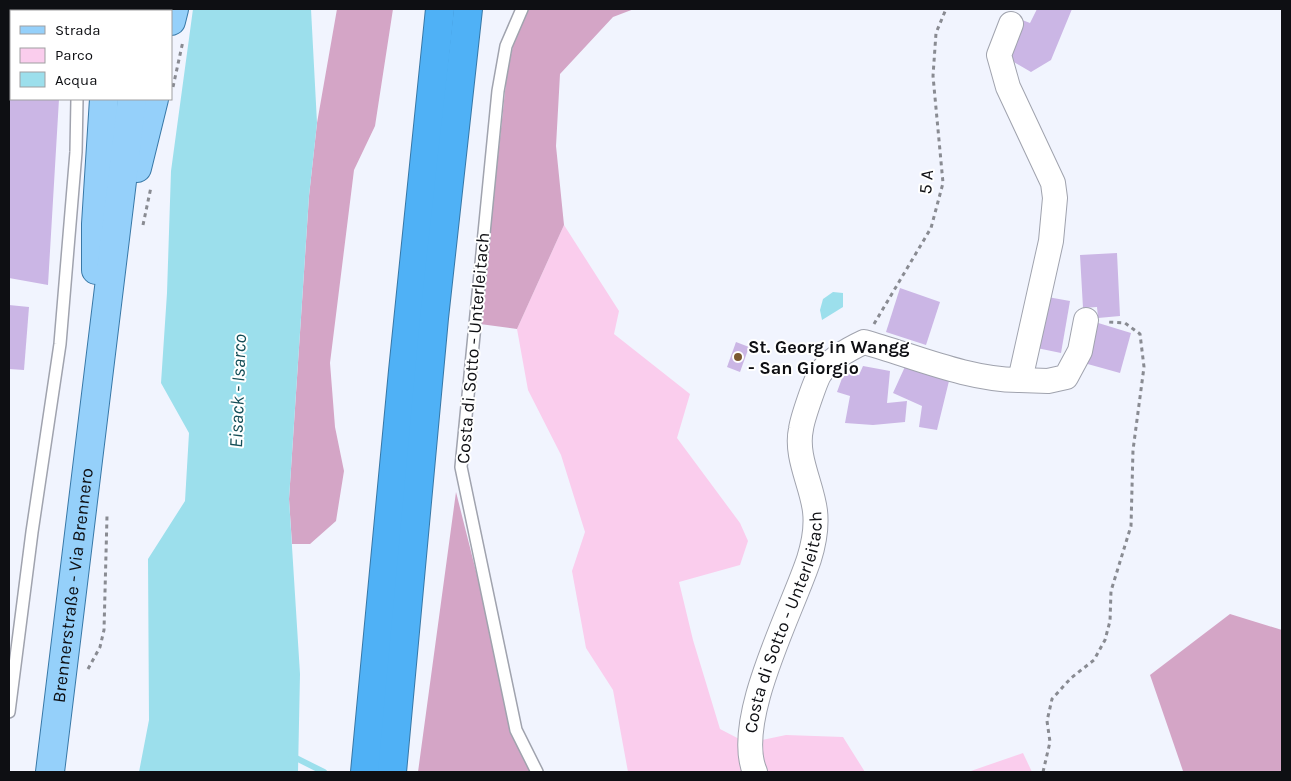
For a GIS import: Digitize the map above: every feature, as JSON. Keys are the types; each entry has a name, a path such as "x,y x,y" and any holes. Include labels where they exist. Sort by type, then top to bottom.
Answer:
{"highway":[{"path":"365,772 440,9"},
{"path":"392,772 434,318 468,9"}],"main road":[{"path":"174,9 178,28"},
{"path":"95,400 96,224 104,100"},
{"path":"129,225 132,100"},
{"path":"95,400 154,100"},
{"name":"Brennerstraße - Via Brennero","path":"50,772 95,400"}],"street":[{"path":"1011,24 999,54 1008,87 1053,182 1055,198 1051,241 1020,380"},
{"path":"864,342 965,372 1006,380 1048,381 1066,377 1080,351 1086,320"},
{"name":"Costa di Sotto - Unterleitach","path":"756,772 750,735 759,696 816,533 815,510 802,458 800,430 820,373 848,350 864,342"}],"lane":[{"name":"Costa di Sotto - Unterleitach","path":"522,9 506,46 498,91 461,467 516,730 536,772"},
{"path":"9,712 60,344 76,152 77,100"}],"path":[{"name":"5 A","path":"864,342 931,228 943,183 933,76 936,33 946,9"},
{"path":"172,86 178,28"},
{"path":"129,225 152,181"},
{"path":"1043,772 1050,742 1047,721 1052,699 1070,678 1094,660 1105,640 1110,621 1111,592 1131,526 1133,450 1144,367 1140,334 1125,323 1086,320"},
{"path":"84,673 98,652 104,630 107,512"}],"green space":[{"path":"564,225 619,311 614,334 690,394 677,438 740,523 748,541 740,565 679,582 693,640 720,729 747,743 786,735 843,737 865,772 628,772 613,690 586,648 572,571 585,532 561,455 528,390 517,329"},
{"path":"1023,753 1032,772 968,772"}],"shaded area":[{"path":"337,9 393,9 375,126 354,170 330,363 335,427 344,471 336,521 310,544 292,544 289,499 309,196 317,123"},
{"path":"528,9 634,9 613,17 560,74 556,146 564,225 517,329 480,324 507,73 515,37"},
{"path":"456,492 516,730 537,772 418,772"},
{"path":"1230,614 1282,630 1282,772 1183,771 1150,675"}],"water":[{"name":"Eisack - Isarco","path":"193,9 311,9 317,123 309,196 289,499 300,674 298,772 139,772 149,720 148,559 185,501 189,433 161,383 167,293 171,171"},
{"path":"833,292 843,293 843,307 822,320 820,310 823,299"}],"building":[{"path":"9,9 61,9 10,10 10,100 59,100 48,285 9,278"},
{"path":"1037,9 1072,9 1051,60 1031,72 1002,55 1017,18 1030,23"},
{"path":"1117,253 1120,316 1098,318 1097,307 1083,308 1080,255"},
{"path":"900,288 940,302 926,345 886,332"},
{"path":"1042,296 1070,301 1061,353 1032,347"},
{"path":"9,305 29,307 24,370 9,369"},
{"path":"1095,322 1131,333 1120,373 1084,363"},
{"name":"St. Georg in Wangg - San Giorgio","path":"736,342 749,347 740,372 727,367"},
{"path":"908,360 949,381 937,430 919,427 922,406 893,393"},
{"path":"863,366 890,371 887,403 907,401 905,422 873,425 845,423 850,396 837,392 845,370 859,375"}],"waterway":[{"path":"292,756 324,772"}],"place":[{"name":"St. Georg in Wangg - San Giorgio","path":"738,357"}]}
